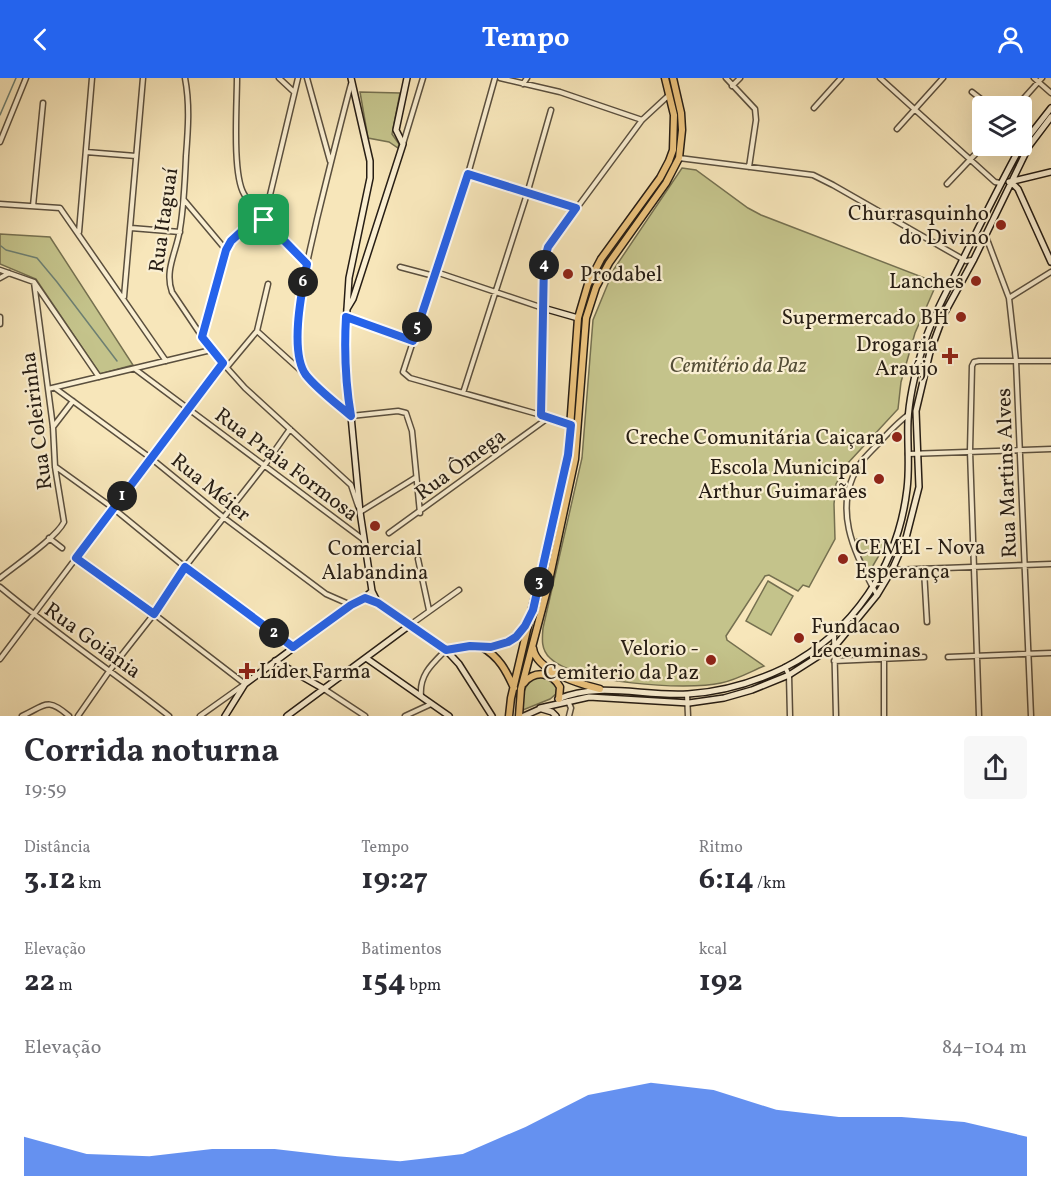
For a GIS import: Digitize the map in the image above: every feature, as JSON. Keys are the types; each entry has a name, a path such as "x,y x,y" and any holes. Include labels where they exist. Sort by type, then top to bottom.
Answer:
{"main road":[{"path":"346,314 403,144 396,130 407,78"},
{"path":"509,716 533,648 548,590 575,459 578,318 588,284 601,259 660,178 673,150 674,115 665,78"},
{"path":"519,716 517,689 575,425 586,318 596,287 609,263 666,183 679,158 681,113 673,78"},
{"path":"351,81 370,161 370,178 349,278 344,372 364,540 372,591 378,603"},
{"path":"1032,131 1051,108"},
{"path":"540,708 567,701 598,697 688,703 724,698 789,675 836,645 877,595 892,570 906,538 919,487 916,411 930,352 944,314 974,259 1029,146 1051,117"},
{"path":"526,715 583,690 687,694 732,686 785,667 834,634 873,588 887,565 898,536 908,486 909,415 922,350 933,319 1015,156"},
{"path":"1000,183 1051,172"},
{"path":"1011,182 1018,189 1051,262"},
{"path":"575,425 541,415 543,308 578,318"},
{"path":"898,536 906,538"},
{"path":"225,716 245,684 372,591"},
{"path":"365,598 378,603 446,650 459,664 492,716"},
{"path":"482,647 501,645 516,637 533,610"},
{"path":"288,716 410,625"},
{"path":"482,647 498,659 517,689"},
{"path":"533,648 539,663 575,682 600,689"},
{"path":"366,658 449,716"},
{"path":"275,661 324,689"},
{"path":"517,689 531,676 544,674 552,676 559,684 561,692 559,699"},
{"path":"540,708 556,716"}],"street":[{"path":"0,142 26,78"},
{"path":"79,233 92,78"},
{"path":"124,298 143,78"},
{"name":"Rua Itaguaí","path":"185,78 189,104 184,200 169,283 211,350 245,388 351,485 360,510"},
{"path":"237,78 237,173 243,194 264,220 307,264"},
{"path":"279,78 295,93"},
{"path":"202,337 226,250 237,234 264,220 298,78"},
{"path":"307,78 330,162"},
{"path":"403,144 423,78"},
{"path":"495,78 468,174 403,372 411,378 541,415"},
{"path":"500,78 560,92 642,120"},
{"path":"523,84 526,78"},
{"path":"726,78 753,105 756,115 750,167"},
{"path":"732,86 740,78"},
{"path":"814,108 841,78"},
{"path":"880,78 995,182 1000,183"},
{"path":"897,129 943,78"},
{"path":"1034,78 1040,80 1051,93"},
{"path":"1026,96 1040,80"},
{"path":"305,374 298,354 300,300 330,162 351,81"},
{"path":"972,92 977,96"},
{"path":"400,267 435,274 543,308 545,254 553,238 642,120 669,95"},
{"path":"33,206 43,103"},
{"path":"463,393 527,194 551,110"},
{"path":"86,152 136,156"},
{"path":"947,184 974,156"},
{"path":"679,158 813,175 963,259 969,261 974,259"},
{"path":"468,174 576,208"},
{"path":"184,200 226,250"},
{"path":"0,204 60,208 166,361"},
{"path":"130,228 180,232"},
{"name":"Rua Martins Alves","path":"985,233 1009,298 1016,361 1031,716"},
{"path":"0,270 34,282 99,377"},
{"path":"1009,298 1051,272"},
{"path":"0,278 9,273"},
{"name":"Rua Coleirinha","path":"34,282 53,427 55,467 64,522 49,538"},
{"path":"0,659 189,409 257,331 268,284"},
{"path":"346,314 413,341"},
{"path":"0,317 0,324"},
{"path":"257,331 351,416 403,411 406,413 410,423 420,513"},
{"path":"48,389 211,350"},
{"path":"979,716 970,451 972,366 974,362 1051,361"},
{"name":"Rua Praia Formosa","path":"135,369 364,540"},
{"name":"Rua Méier","path":"55,388 152,459 223,517 326,594 351,605"},
{"path":"53,427 73,402"},
{"path":"877,595 857,558 849,536 845,511 851,482 862,461 909,415"},
{"name":"Rua Ômega","path":"389,533 420,513 549,417"},
{"path":"78,716 110,670 154,614 185,567 290,429"},
{"path":"908,454 1051,449"},
{"path":"55,467 293,647"},
{"path":"360,510 415,478"},
{"path":"0,578 49,538 62,548"},
{"path":"76,558 245,684 200,716"},
{"path":"418,559 429,610"},
{"path":"892,570 1051,564"},
{"path":"924,570 927,622"},
{"name":"Rua Goiânia","path":"0,587 168,716"},
{"path":"410,625 457,591"},
{"path":"834,634 836,716"},
{"path":"421,697 421,682 426,670 446,650 482,647"},
{"path":"948,657 1051,653"},
{"path":"834,661 924,657"},
{"path":"884,659 884,716"},
{"path":"785,667 789,675 790,716"},
{"path":"324,689 365,716"},
{"path":"687,694 688,716"},
{"path":"567,701 571,708 568,716"},
{"path":"22,716 50,704 56,705 69,716"},
{"path":"405,716 431,705"}],"green space":[{"path":"360,92 400,93 392,134 399,144 398,148 389,142 368,138"},
{"name":"Cemitério da Paz","path":"682,168 696,170 761,215 935,282 936,285 915,333 901,382 898,409 848,463 836,484 835,539 809,587 803,585 798,591 769,575 765,576 726,636 727,640 764,666 727,682 683,686 632,683 582,674 563,667 550,658 542,640 582,458 593,320 614,269"},
{"path":"0,234 50,237 133,365 100,374 36,279 0,264"},
{"path":"886,538 887,542 871,569 867,569 854,543 857,539"},
{"path":"768,581 793,596 771,635 746,621"},
{"path":"535,677 547,677 558,688 557,693 550,699 523,710 524,691"}],"waterway":[{"path":"0,115 16,78"},
{"path":"1,246 6,250 37,258 117,361"}],"place":[{"name":"Churrasquinho do Divino","path":"1001,225"},
{"name":"Prodabel","path":"568,274"},
{"name":"Lanches","path":"976,281"},
{"name":"Supermercado BH","path":"961,317"},
{"name":"Drogaria Araújo","path":"950,356"},
{"name":"Creche Comunitária Caiçara","path":"897,437"},
{"name":"Escola Municipal Arthur Guimarães","path":"879,479"},
{"name":"Comercial Alabandina","path":"375,526"},
{"name":"CEMEI - Nova Esperança","path":"843,559"},
{"name":"Fundacao Leceuminas","path":"799,638"},
{"name":"Velorio - Cemiterio da Paz","path":"711,660"},
{"name":"Líder Farma","path":"247,671"}],"route":[{"path":"468,174 576,208 553,238 545,254 544,262 541,415 571,425 568,455 533,610 525,626 516,637 508,642 491,647 470,646 446,650 378,603 365,598 351,605 293,647 185,567 154,614 76,558 223,363 202,337 226,250 237,234 264,220 307,264 300,300 298,334 298,354 305,374 351,416 345,380 346,317 413,341 468,174"}]}
